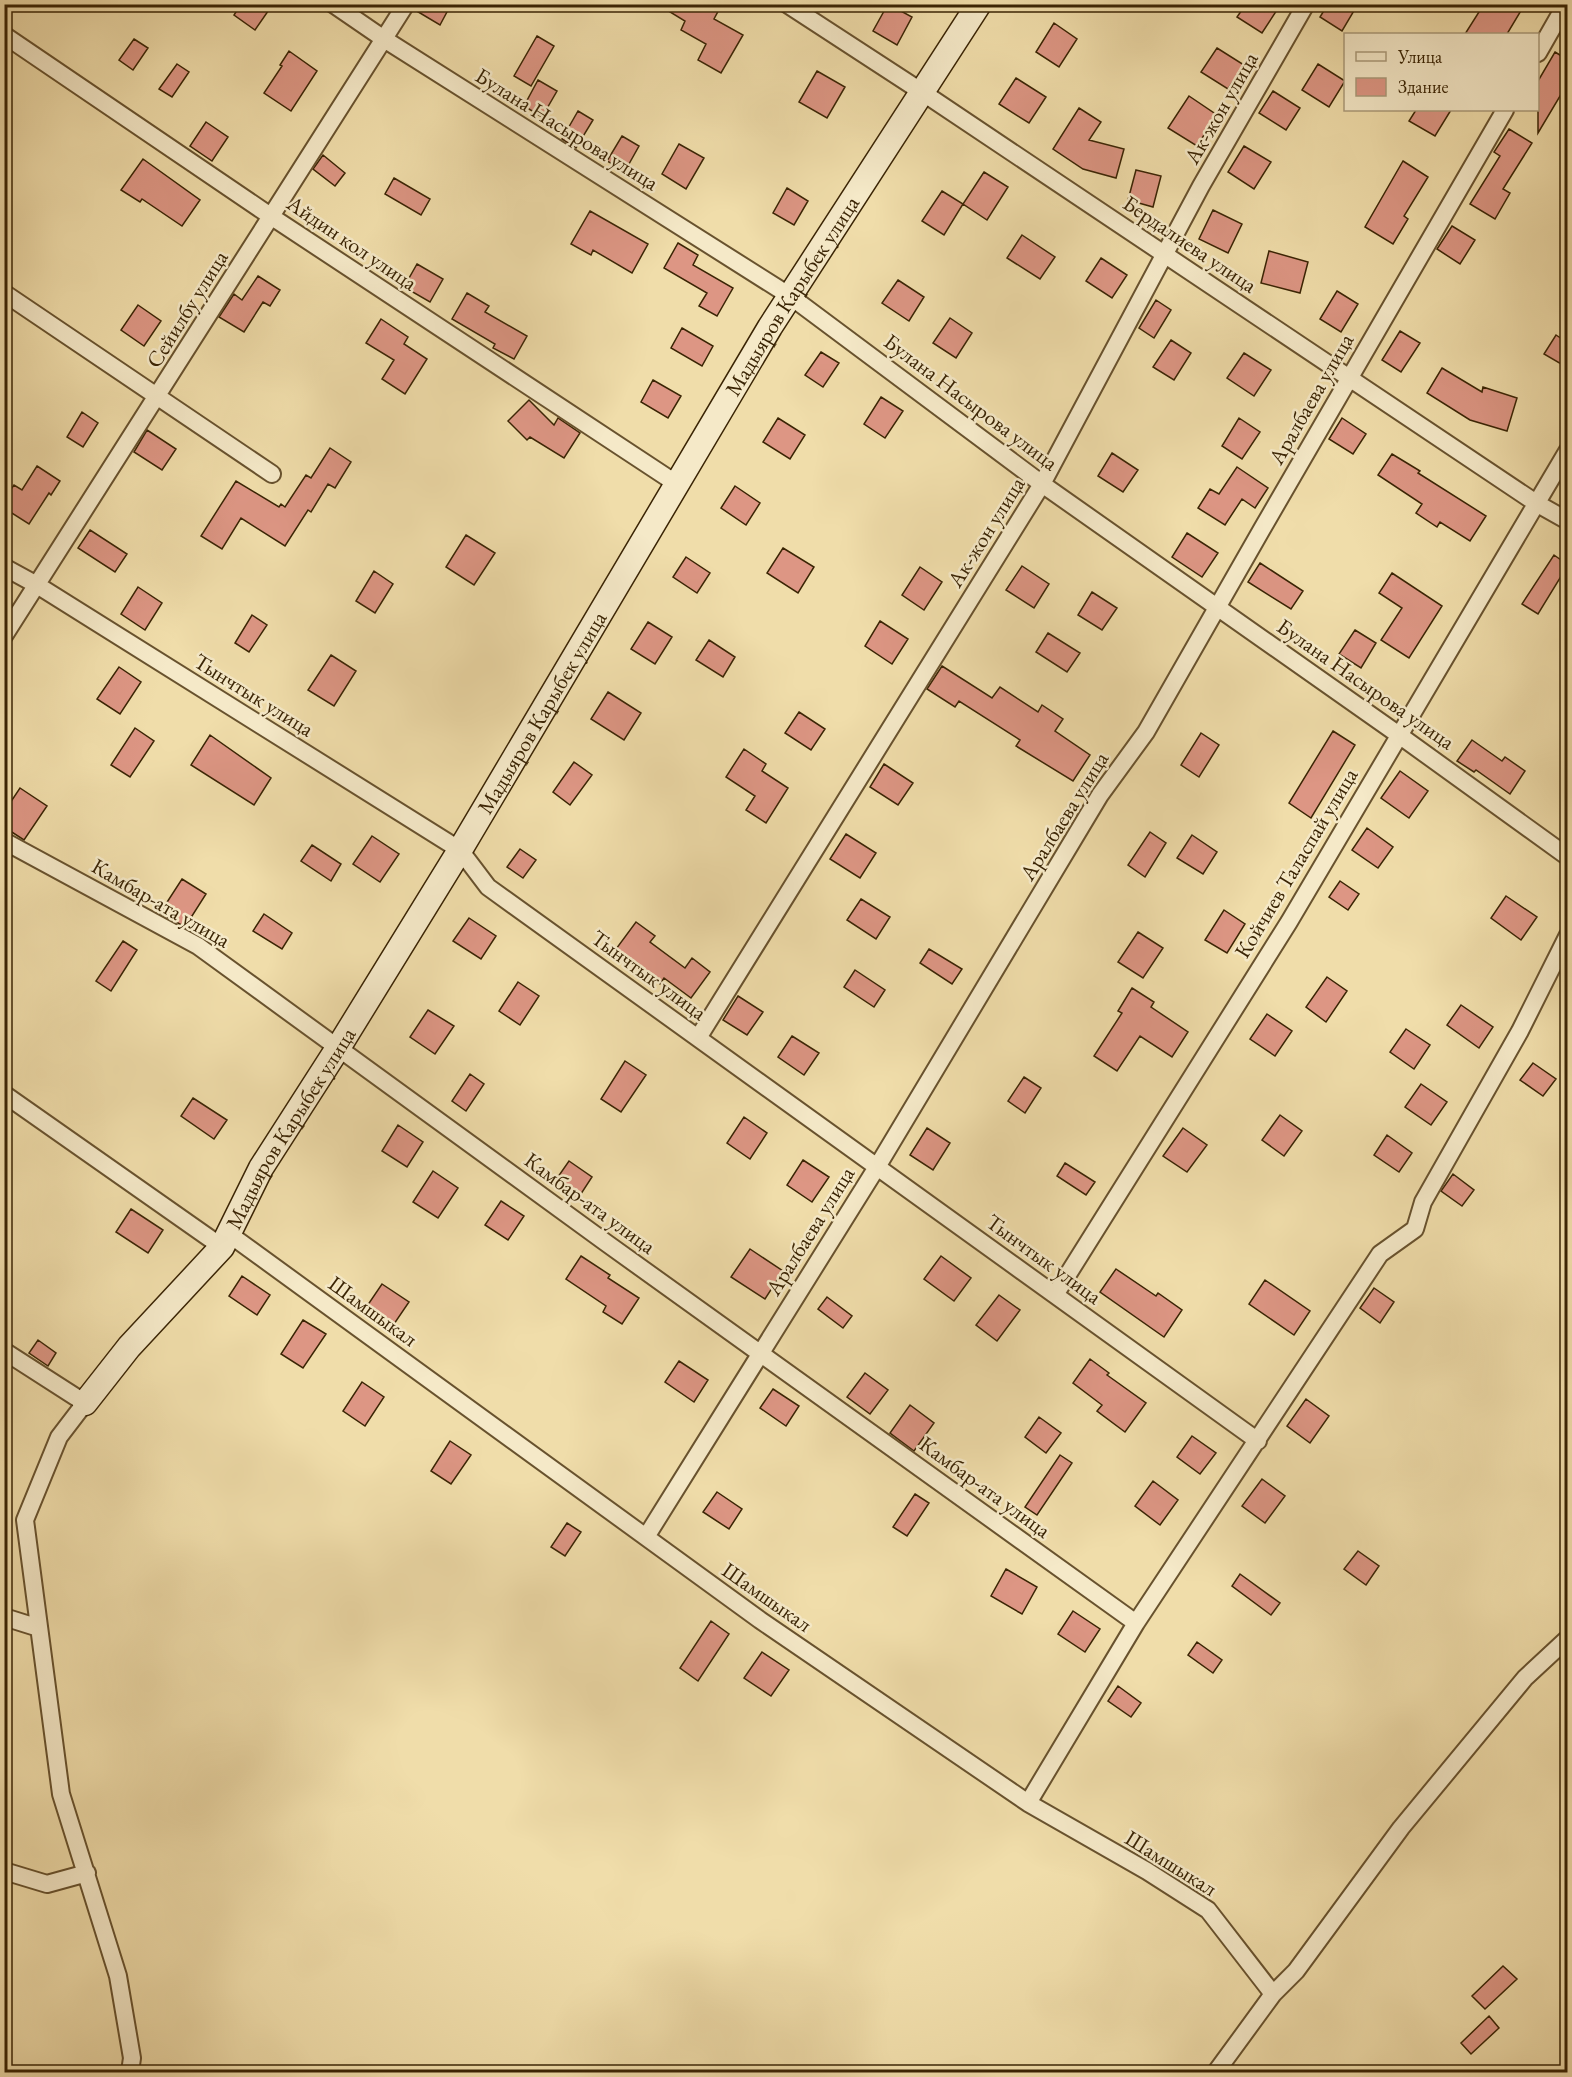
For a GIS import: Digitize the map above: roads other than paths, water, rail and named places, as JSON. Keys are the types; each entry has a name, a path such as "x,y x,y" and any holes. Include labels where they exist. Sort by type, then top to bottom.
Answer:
{"street":[{"name":"Булана Насырова улица","path":"333,4 384,39 790,296 1042,484 1568,857"},
{"name":"Сейилбу улица","path":"4,636 406,4"},
{"name":"Бердалиева улица","path":"787,4 1536,503 1568,521"},
{"name":"Мадыяров Карыбек улица","path":"86,1403 129,1347 226,1240 261,1168 460,850 790,296 979,4"},
{"name":"Ак-жон улица","path":"698,1038 1042,484 1202,186 1306,4"},
{"path":"1539,51 1566,4"},
{"name":"Айдин кол улица","path":"4,35 272,217 677,484"},
{"name":"Аралбаева улица","path":"646,1537 877,1167 1100,795 1146,732 1504,111"},
{"path":"4,293 272,474"},
{"name":"Койчиев Таласпай улица","path":"1055,1295 1289,922 1568,450"},
{"name":"Тынчтык улица","path":"4,567 37,585 460,850 488,887 1257,1441"},
{"name":"Камбар-ата улица","path":"4,841 198,946 760,1354 1136,1623"},
{"path":"1028,1803 1136,1623 1380,1254 1415,1229 1423,1202 1520,1032 1568,935"},
{"name":"Шамшыкал","path":"4,1094 226,1240 760,1620 1028,1803 1147,1871 1208,1910 1273,1994"},
{"path":"4,1351 86,1403 59,1437 25,1520 61,1794 118,1976 132,2058 130,2073"},
{"path":"4,1617 39,1628"},
{"path":"1216,2073 1273,1994 1296,1971 1401,1828 1517,1687 1568,1638"},
{"path":"4,1871 47,1884 87,1873"}]}
